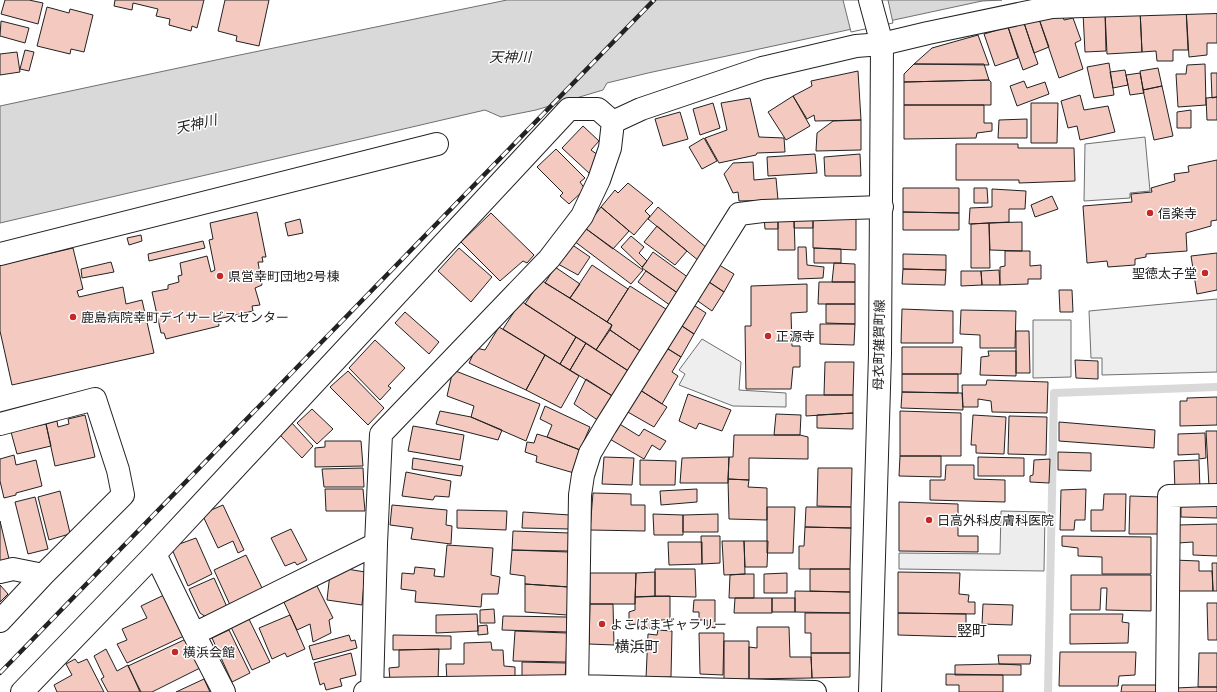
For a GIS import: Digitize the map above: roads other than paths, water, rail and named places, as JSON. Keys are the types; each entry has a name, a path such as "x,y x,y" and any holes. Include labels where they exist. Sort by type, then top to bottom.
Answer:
{"street":[{"name":"母衣町雑賀町線","path":"870,0 879,35 882,207 880,354 870,692"},
{"path":"612,122 641,109 762,68 856,46 879,35 928,33 1052,7 1217,2"},
{"path":"22,692 155,554 569,109 598,109 612,122"},
{"path":"612,122 610,148 599,180 582,216 549,259 381,434 370,691 577,689 815,692"},
{"path":"0,254 437,144"},
{"path":"577,689 580,495 583,475 590,453 739,214 762,211 882,207"},
{"path":"0,424 95,399 118,470 123,495 43,575 0,621"},
{"path":"1167,692 1168,496 1217,495"},
{"path":"194,634 376,544"},
{"path":"155,554 224,692"},
{"path":"0,572 13,569 43,575"}],"water":[{"name":"天神川","path":"507,0 1002,0 982,1 648,73 607,83 603,90 536,110 501,117 485,110 0,223 0,106"}],"waterway":[{"path":"1048,692 1054,393 1217,387"}],"railway":[{"path":"0,673 654,0"}],"place":[{"name":"信楽寺","path":"1150,213"},
{"name":"聖徳太子堂","path":"1205,273"},
{"name":"県営幸町団地2号棟","path":"220,276"},
{"name":"鹿島病院幸町デイサービスセンター","path":"73,317"},
{"name":"正源寺","path":"768,336"},
{"name":"日高外科皮膚科医院","path":"929,520"},
{"name":"よこばまギャラリー","path":"602,624"},
{"name":"横浜会館","path":"175,652"}],"district":[{"name":"竪町","path":"972,631"},
{"name":"横浜町","path":"637,647"}]}
